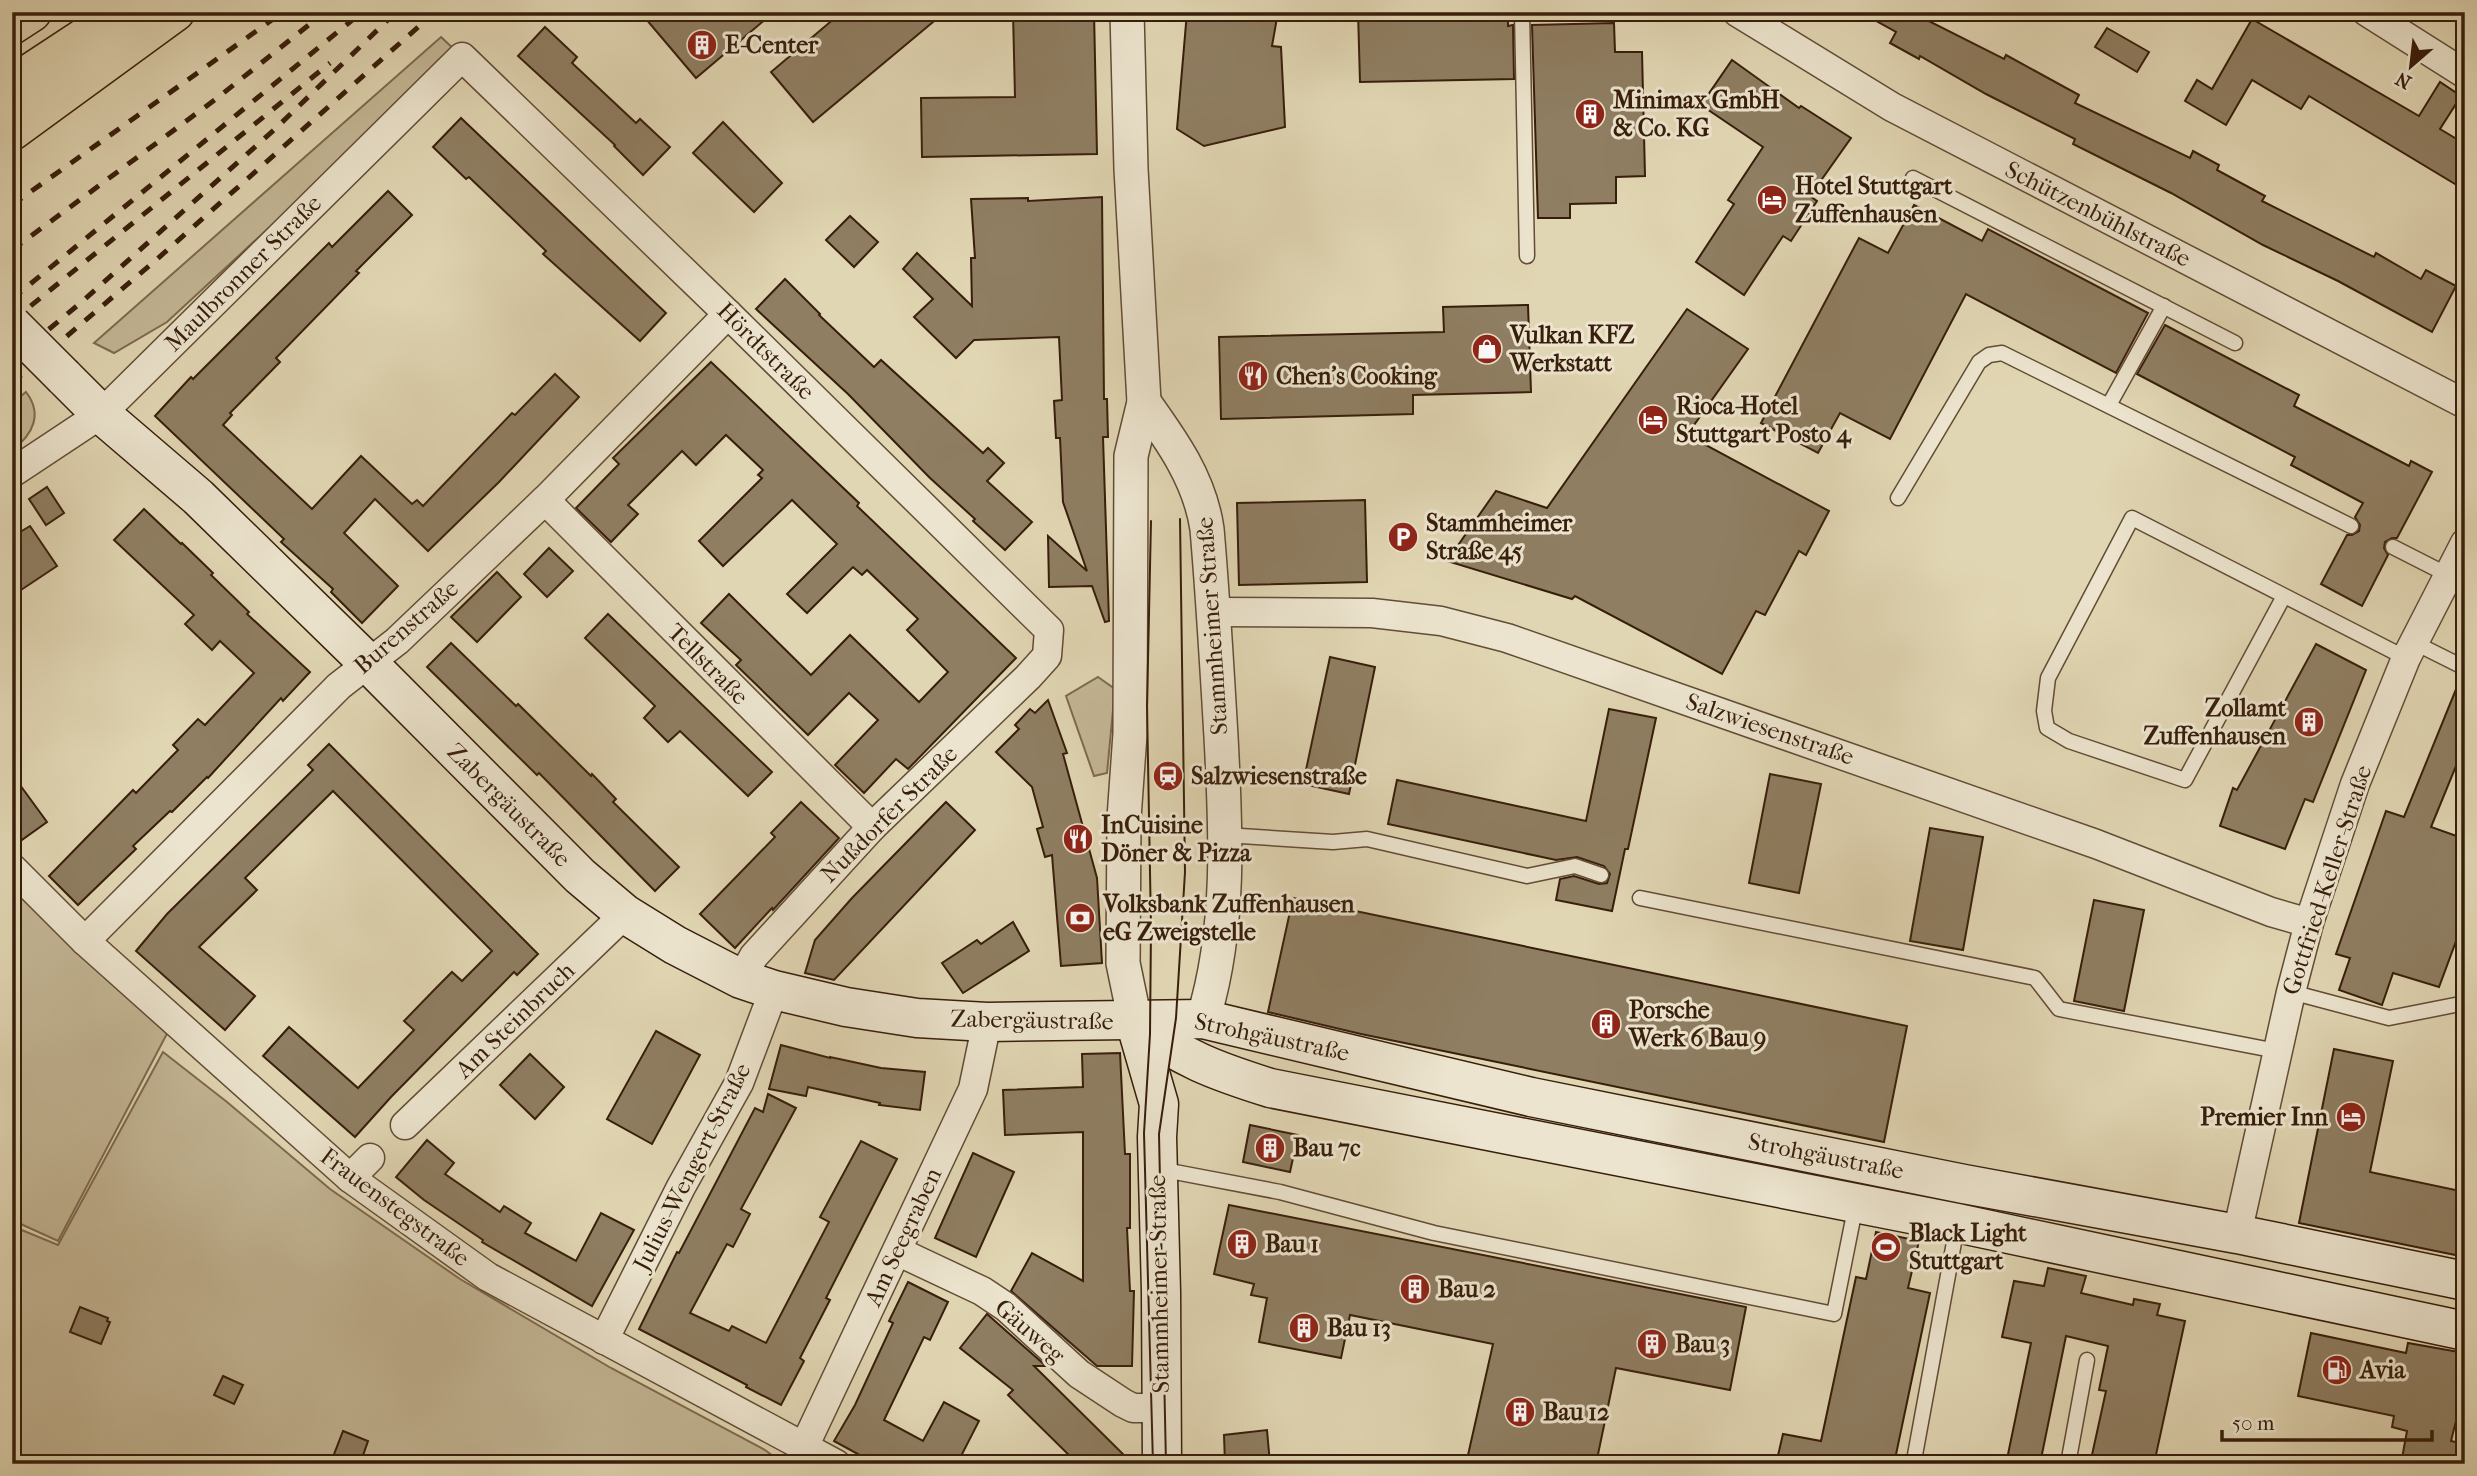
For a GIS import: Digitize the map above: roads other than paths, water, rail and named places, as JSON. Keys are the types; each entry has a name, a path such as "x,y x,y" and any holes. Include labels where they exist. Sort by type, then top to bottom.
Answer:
{"highway":[{"path":"12,25 32,12"},
{"path":"12,85 123,12"},
{"path":"12,131 175,12"}],"main road":[{"name":"Zabergäustraße","path":"12,325 102,414 198,497 368,662 580,876 625,914 675,945 757,984 846,1007 917,1018 987,1022 1135,1021"},
{"name":"Strohgäustraße","path":"1135,1021 1203,1019 1531,1097 2465,1281"},
{"name":"Stammheimer Straße","path":"1159,1104 1191,1060 1203,1019"},
{"name":"Strohgäustraße","path":"1135,1021 1171,1049 1191,1060 1270,1088 1957,1223 2465,1331"},
{"name":"Stammheimer Straße","path":"1135,1021 1159,1104 1157,1169 1162,1464"},
{"path":"1957,1223 1964,1184"},
{"path":"2227,1280 2237,1234"}],"street":[{"name":"Stammheimer Straße","path":"1127,12 1144,401 1130,456 1130,734 1124,818 1123,963 1135,1021"},
{"path":"2367,12 2465,74"},
{"name":"Schützenbühlstraße","path":"1755,17 1892,107 2465,404"},
{"name":"Hördtstraße","path":"462,57 728,314 1049,631 1046,656"},
{"name":"Maulbronner Straße","path":"12,473 102,414 462,57"},
{"name":"Burenstraße","path":"85,941 340,685 397,640 545,500 728,314"},
{"name":"Stammheimer Straße","path":"1144,401 1189,471 1204,507 1214,612 1224,835 1219,946 1203,1019"},
{"path":"1130,483 1149,472 1165,469 1189,471"},
{"name":"Tellstraße","path":"545,500 872,827"},
{"name":"Gottfried-Keller-Straße","path":"2237,1234 2277,1051 2309,923 2355,784 2409,650 2465,543"},
{"name":"Salzwiesenstraße","path":"1214,612 1372,613 1441,621 1507,638 2083,839 2271,912 2309,923"},
{"name":"Nußdorfer Straße","path":"757,984 754,956 872,827 1028,677 1046,656"},
{"name":"Frauenstegstraße","path":"12,868 85,941 350,1178 488,1277 836,1464"},
{"name":"Am Steinbruch","path":"405,1125 625,914"},
{"name":"Julius-Wengert-Straße","path":"604,1340 681,1186 739,1083 757,984"},
{"name":"Am Seegraben","path":"804,1447 973,1089 987,1022"},
{"path":"350,1178 370,1158"},
{"name":"Gäuweg","path":"897,1251 982,1291 1006,1307 1079,1374 1123,1404 1133,1408 1161,1408"}],"lane":[{"path":"1522,12 1527,256"},
{"path":"1913,178 2235,343"},
{"path":"2109,405 2164,306"},
{"path":"1898,498 1979,362 1989,355 2002,353 2351,526"},
{"path":"2284,596 2185,780 2069,741 2048,729 2044,711 2048,678 2132,519 2284,596 2409,650 2465,668"},
{"path":"2393,547 2448,575"},
{"path":"1224,835 1333,842 1367,839 1527,876 1576,866 1601,874"},
{"path":"1640,898 2035,978 2059,1009 2277,1051"},
{"path":"2291,992 2389,1018 2465,1003"},
{"path":"1157,1169 1280,1192 1434,1233 1834,1314 1856,1204"},
{"path":"1915,1455 1957,1223"},
{"path":"2068,1464 2087,1360"},
{"path":"2317,1464 2326,1464"}],"tram line":[{"path":"1166,1464 1159,1134 1176,1018 1185,872 1180,519"},
{"path":"1151,521 1147,706 1150,1034 1144,1133 1153,1464"}],"railway":[{"path":"12,205 283,12"},
{"path":"12,250 216,99 325,12"},
{"path":"12,299 362,12"},
{"path":"12,360 84,300 274,130 396,12"},
{"path":"12,383 156,260 435,12"},
{"path":"12,321 330,63"}],"place":[{"name":"E-Center","path":"702,45"},
{"name":"Minimax GmbH & Co. KG","path":"1590,114"},
{"name":"Hotel Stuttgart Zuffenhausen","path":"1772,200"},
{"name":"Vulkan KFZ Werkstatt","path":"1487,349"},
{"name":"Chen's Cooking","path":"1253,376"},
{"name":"Rioca-Hotel Stuttgart Posto 4","path":"1653,420"},
{"name":"Stammheimer Straße 45","path":"1403,537"},
{"name":"Zollamt Zuffenhausen","path":"2309,722"},
{"name":"Salzwiesenstraße","path":"1168,776"},
{"name":"InCuisine Döner & Pizza","path":"1078,839"},
{"name":"Volksbank Zuffenhausen eG Zweigstelle","path":"1080,918"},
{"name":"Porsche Werk 6 Bau 9","path":"1606,1024"},
{"name":"Premier Inn","path":"2351,1117"},
{"name":"Bau 7c","path":"1270,1148"},
{"name":"Bau 1","path":"1242,1244"},
{"name":"Black Light Stuttgart","path":"1886,1247"},
{"name":"Bau 2","path":"1415,1289"},
{"name":"Bau 13","path":"1304,1328"},
{"name":"Bau 3","path":"1652,1344"},
{"name":"Avia","path":"2337,1370"},
{"name":"Bau 12","path":"1520,1412"}]}
